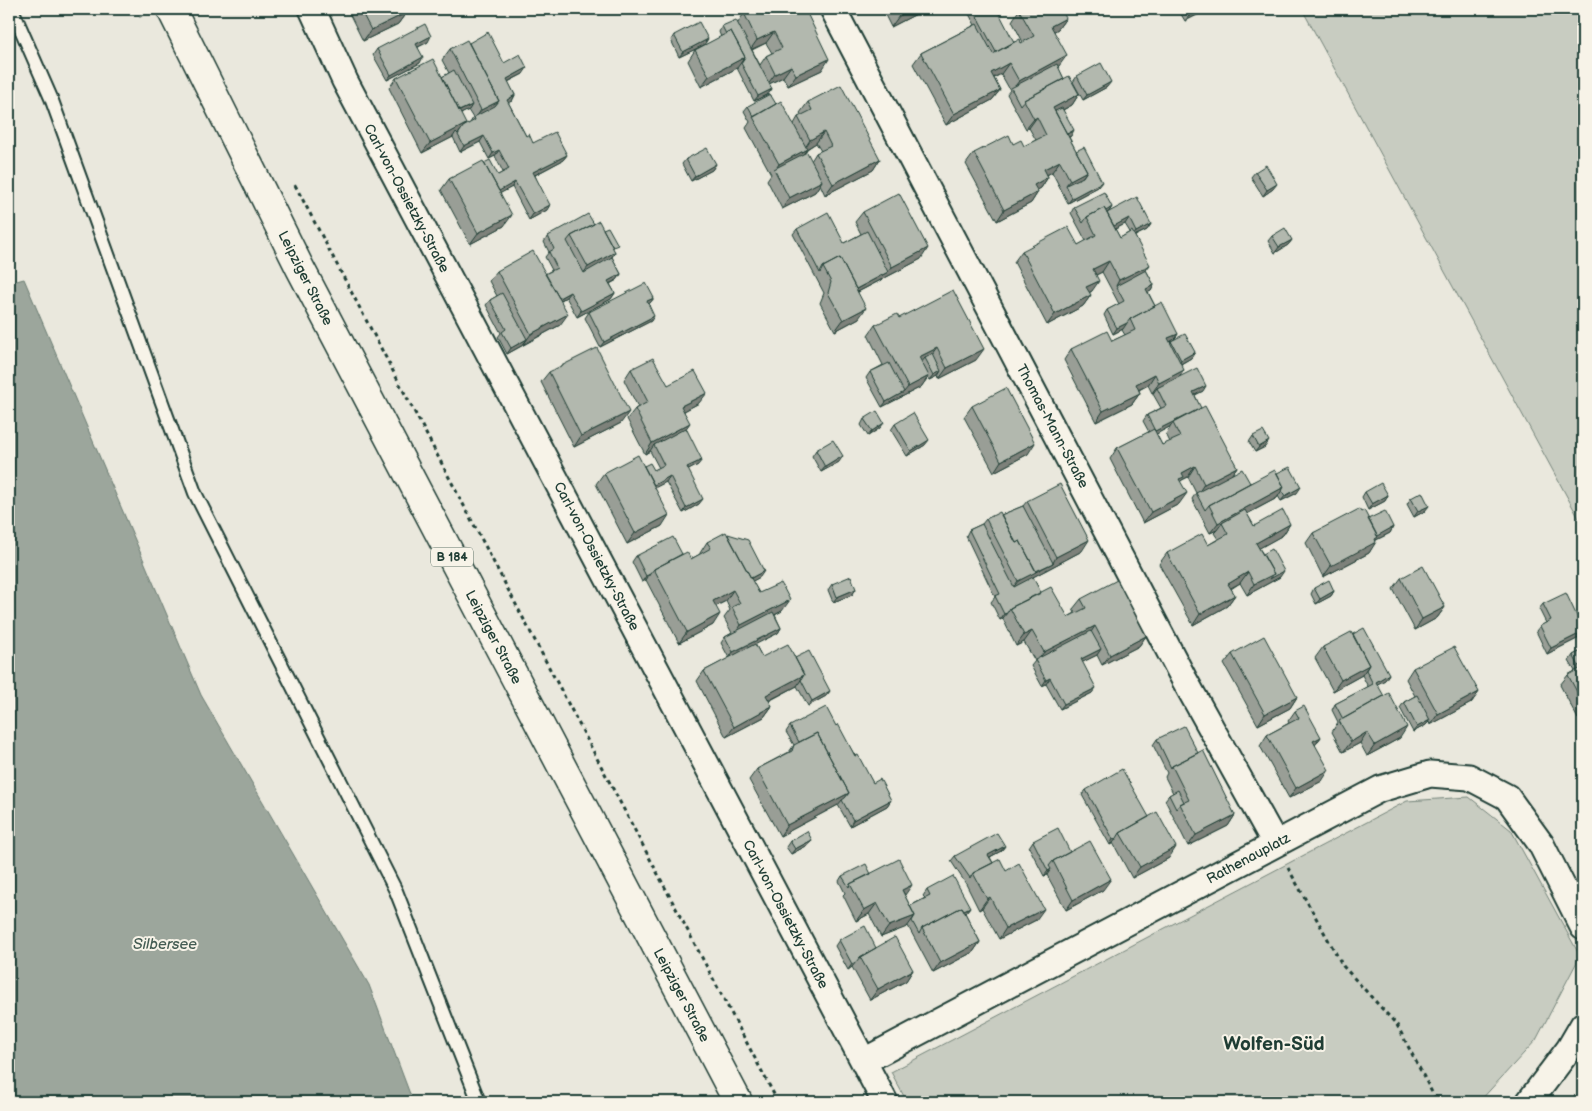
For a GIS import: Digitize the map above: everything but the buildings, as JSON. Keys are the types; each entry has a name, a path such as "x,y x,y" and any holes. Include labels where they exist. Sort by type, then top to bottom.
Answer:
{"main road":[{"name":"Leipziger Straße","path":"171,9 304,277 738,1102"}],"street":[{"name":"Carl-von-Ossietzky-Straße","path":"312,9 345,81 885,1102"},
{"name":"Thomas-Mann-Straße","path":"833,9 1184,679 1275,843"},
{"name":"Rathenauplatz","path":"864,1061 1380,789 1430,774 1470,777 1507,797 1541,844 1583,928"},
{"path":"1529,1102 1569,1049 1583,1025"}],"lane":[{"path":"12,9 52,98 195,493 396,892 479,1102"}],"path":[{"path":"290,176 778,1102"},
{"path":"1295,880 1343,966 1370,998 1397,1025 1437,1102"}],"shaded area":[{"path":"1302,9 1583,9 1583,526"},
{"path":"1469,797 1511,830 1580,956 1536,1040 1479,1102 907,1102 891,1072 1407,801"}],"water":[{"name":"Silbersee","path":"24,279 201,695 369,985 413,1102 9,1102 9,283"}],"district":[{"name":"Wolfen-Süd","path":"1274,1043"}]}
